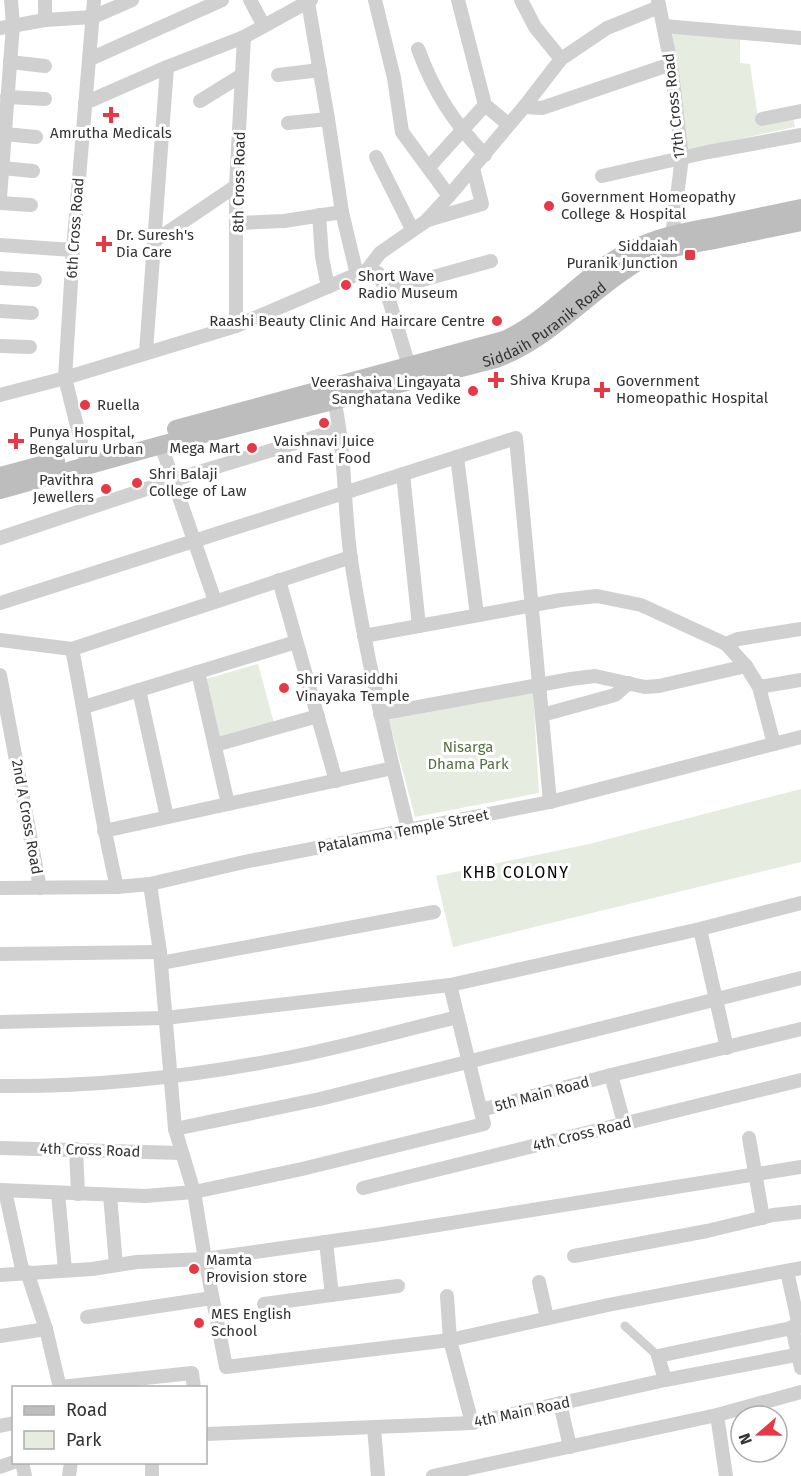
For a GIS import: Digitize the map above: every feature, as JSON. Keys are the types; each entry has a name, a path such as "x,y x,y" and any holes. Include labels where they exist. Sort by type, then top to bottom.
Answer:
{"main road":[{"name":"Siddaih Puranik Road","path":"0,476 333,394 496,359 537,339 636,262 671,242 801,208"},
{"name":"Siddaih Puranik Road","path":"0,490 333,394 409,366 504,340 524,331 610,262 632,250 801,222"}],"street":[{"path":"0,198 10,62 6,26 11,0"},
{"path":"45,0 45,20"},
{"name":"6th Cross Road","path":"84,454 65,378 73,250 94,0"},
{"path":"6,26 45,20 93,17 132,0"},
{"path":"90,59 222,0"},
{"path":"250,0 264,26"},
{"path":"375,0 394,78 402,132 449,196"},
{"path":"459,0 485,105 508,124"},
{"path":"521,0 535,27 561,59"},
{"path":"85,103 167,67 244,37 309,1 342,212 362,272"},
{"path":"426,221 485,155 561,59 607,28 659,3"},
{"name":"17th Cross Road","path":"659,3 671,64 682,157 671,242"},
{"path":"663,26 801,38"},
{"name":"8th Cross Road","path":"236,326 238,224 236,186 244,37"},
{"path":"418,49 429,80 462,132 485,155"},
{"path":"10,62 45,66"},
{"path":"524,107 542,108 671,64"},
{"path":"146,352 167,67"},
{"path":"278,75 320,70"},
{"path":"200,101 242,75"},
{"path":"8,97 45,99"},
{"path":"429,167 485,105"},
{"path":"762,119 801,111"},
{"path":"288,123 328,119"},
{"path":"5,134 36,137"},
{"path":"602,176 682,157 801,135"},
{"path":"376,157 412,229"},
{"path":"2,168 33,171"},
{"path":"0,395 65,378 236,326 362,272 380,253 426,221 483,204 473,168"},
{"path":"156,240 236,186"},
{"path":"0,203 31,205"},
{"path":"238,224 284,221 342,212"},
{"path":"319,215 322,257 328,287"},
{"path":"0,245 73,250"},
{"path":"386,290 491,261"},
{"path":"362,272 378,273 386,290 409,366"},
{"path":"0,278 35,280"},
{"path":"0,312 32,313"},
{"path":"0,346 30,347"},
{"path":"333,394 346,491 351,556 364,636 408,829"},
{"path":"0,538 173,480 338,429"},
{"path":"0,603 516,438 550,802"},
{"path":"161,445 215,601"},
{"path":"457,457 477,615"},
{"path":"403,474 419,626"},
{"path":"0,640 72,649 351,556"},
{"path":"279,580 336,781"},
{"path":"364,636 532,605 597,596 641,605 726,644 746,666 759,687 774,744"},
{"path":"726,644 738,639 801,629"},
{"path":"84,707 296,642"},
{"path":"72,649 104,831 117,887"},
{"path":"380,714 571,678 595,676 645,687 659,686 746,666"},
{"path":"198,672 228,804"},
{"name":"2nd A Cross Road","path":"0,675 40,888"},
{"path":"759,687 801,680"},
{"path":"542,715 615,696 629,683"},
{"path":"139,690 167,817"},
{"path":"215,745 318,716"},
{"name":"Patalamma Temple Street","path":"0,888 117,887 150,884 244,862 550,802 801,737"},
{"path":"104,831 393,768"},
{"path":"150,884 160,958 175,1129 194,1192 226,1367 450,1340 547,1318 613,1310 794,1270 800,1359"},
{"path":"0,1022 165,1018 450,985 801,903"},
{"path":"0,954 160,958 434,912"},
{"path":"700,928 727,1048"},
{"path":"175,1129 320,1099 801,978"},
{"path":"450,985 481,1110"},
{"path":"0,1086 50,1086 170,1076 281,1059 458,1017"},
{"name":"5th Main Road","path":"194,1192 302,1169 484,1124 481,1110 611,1075 801,1029"},
{"path":"611,1075 624,1123"},
{"name":"4th Cross Road","path":"363,1188 801,1080"},
{"path":"749,1138 763,1218"},
{"name":"4th Cross Road","path":"0,1148 181,1153"},
{"path":"76,1149 78,1194"},
{"path":"0,1275 137,1262 205,1259 756,1176 801,1167"},
{"path":"60,1386 46,1329 27,1272 22,1269 2,1190 145,1196 194,1192"},
{"path":"58,1193 65,1270"},
{"path":"110,1195 116,1265"},
{"path":"574,1256 801,1212"},
{"path":"326,1242 332,1295"},
{"path":"539,1282 547,1318"},
{"path":"264,1304 398,1286"},
{"path":"447,1296 450,1340 472,1424"},
{"path":"87,1317 212,1298"},
{"path":"625,1326 658,1356 664,1380"},
{"path":"658,1356 797,1326"},
{"path":"0,1336 46,1329"},
{"path":"765,1333 769,1360"},
{"name":"4th Main Road","path":"207,1434 472,1424 664,1380 769,1360 800,1359"},
{"path":"69,1386 192,1373 194,1386"},
{"path":"433,1476 717,1415 801,1392"},
{"path":"560,1403 570,1447"},
{"path":"717,1415 726,1476"},
{"path":"374,1427 378,1476"}],"green space":[{"path":"672,30 740,39 740,63 750,64 759,125 793,117 795,127 688,150"},
{"path":"258,664 274,723 219,739 206,679"},
{"name":"Nisarga Dhama Park","path":"533,692 539,793 415,817 389,720"},
{"path":"801,789 801,862 453,947 436,876 589,844"}],"place":[{"name":"Amrutha Medicals","path":"111,115"},
{"name":"Government Homeopathy College & Hospital","path":"549,206"},
{"name":"Dr. Suresh's Dia Care","path":"104,244"},
{"name":"Siddaiah Puranik Junction","path":"690,255"},
{"name":"Short Wave Radio Museum","path":"346,285"},
{"name":"Raashi Beauty Clinic And Haircare Centre","path":"497,321"},
{"name":"Shiva Krupa","path":"496,380"},
{"name":"Government Homeopathic Hospital","path":"602,390"},
{"name":"Veerashaiva Lingayata Sanghatana Vedike","path":"473,391"},
{"name":"Ruella","path":"85,405"},
{"name":"Vaishnavi Juice and Fast Food","path":"324,423"},
{"name":"Punya Hospital, Bengaluru Urban","path":"16,441"},
{"name":"Mega Mart","path":"252,448"},
{"name":"Shri Balaji College of Law","path":"137,483"},
{"name":"Pavithra Jewellers","path":"106,489"},
{"name":"Shri Varasiddhi Vinayaka Temple","path":"284,688"},
{"name":"Mamta Provision store","path":"194,1269"},
{"name":"MES English School","path":"199,1323"}],"district":[{"name":"KHB COLONY","path":"516,872"}]}
